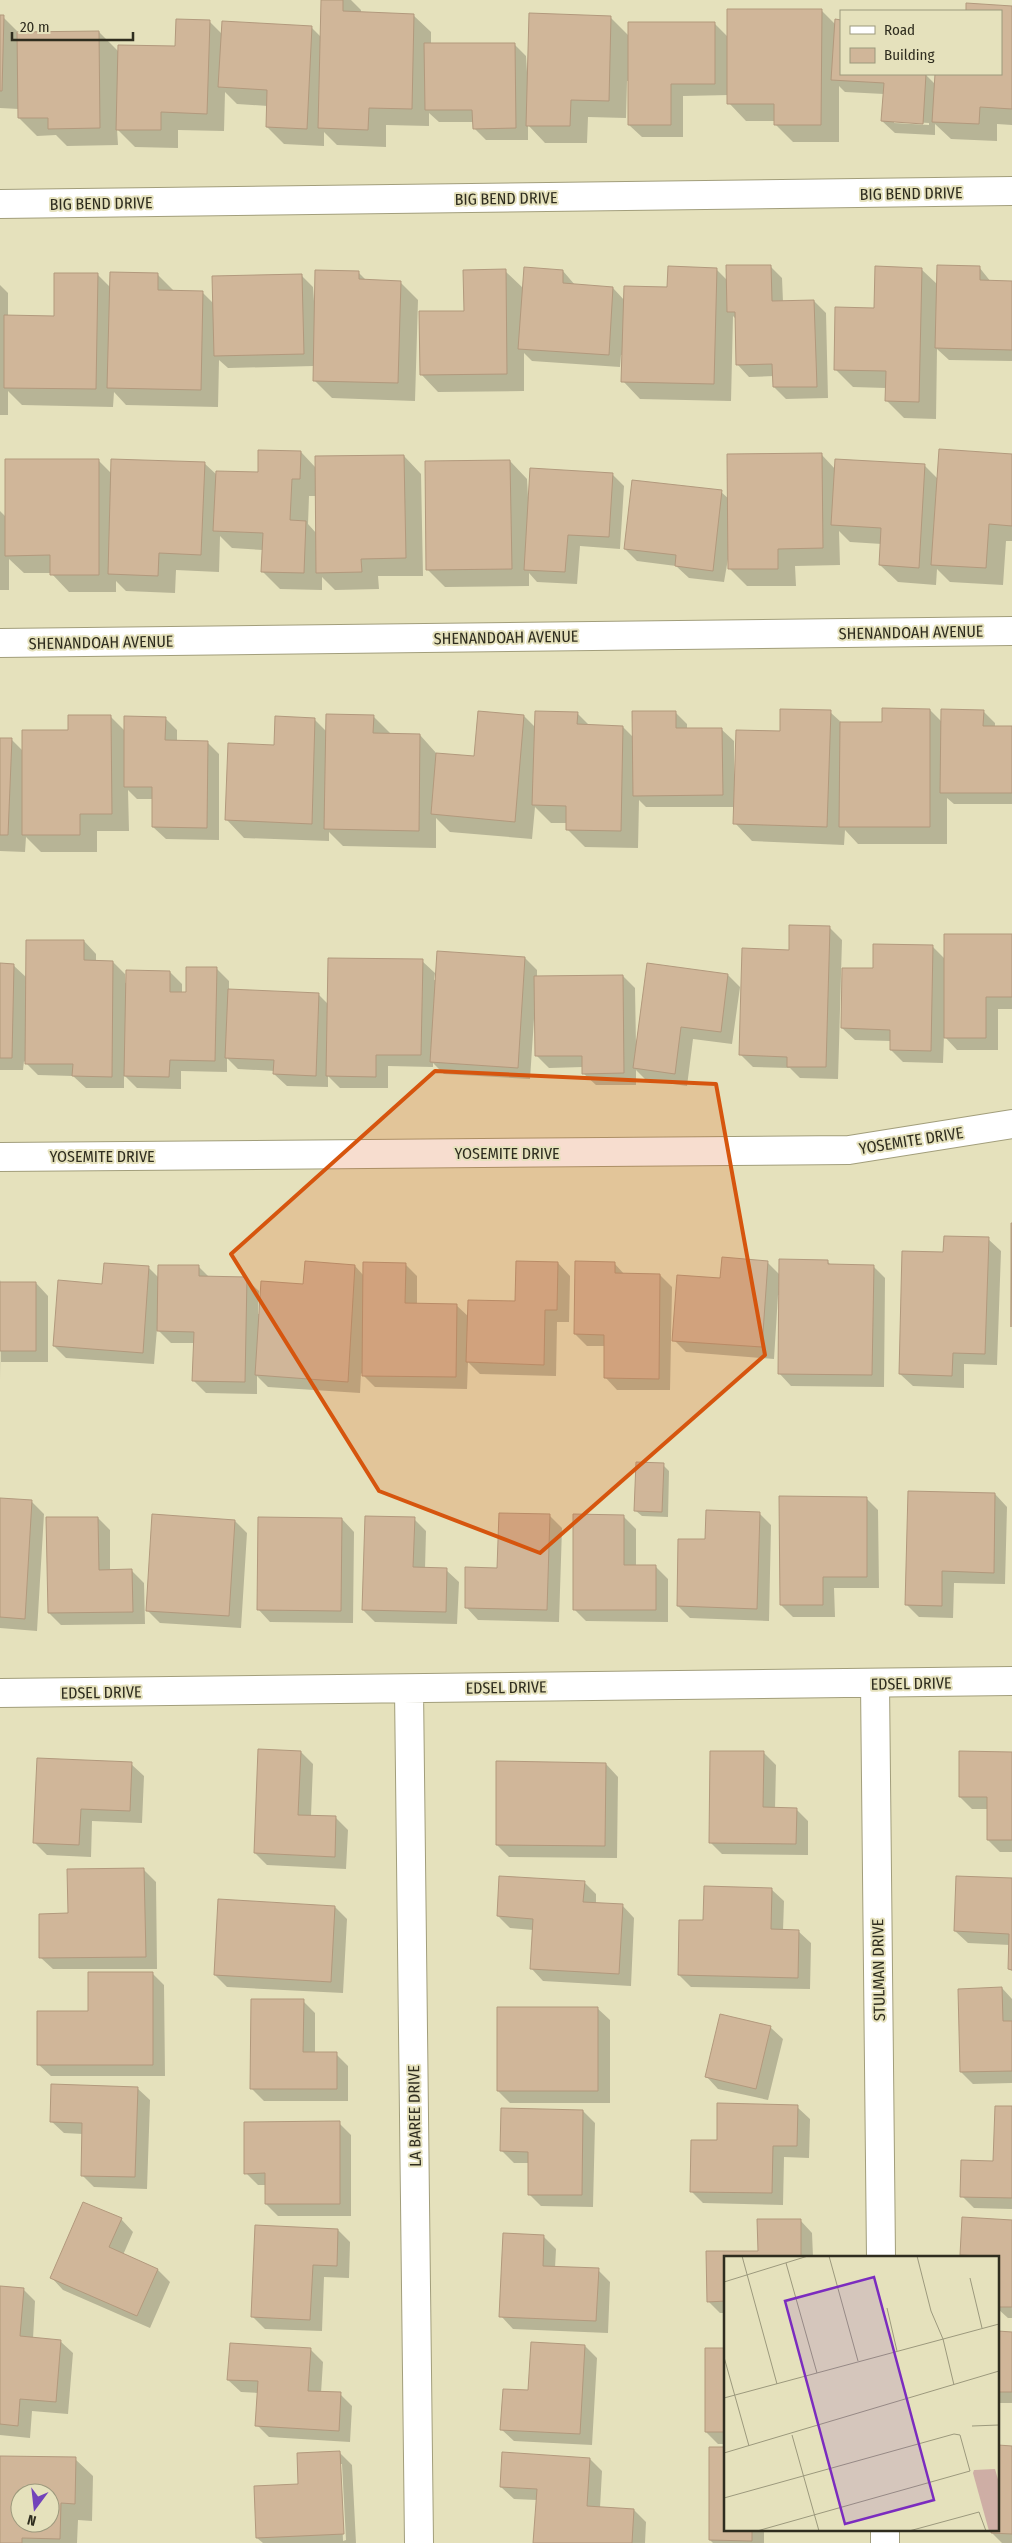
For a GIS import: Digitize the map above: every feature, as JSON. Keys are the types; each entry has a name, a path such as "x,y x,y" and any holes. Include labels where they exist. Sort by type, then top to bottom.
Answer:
{"street":[{"name":"BIG BEND DRIVE","path":"0,204 1012,191"},
{"name":"SHENANDOAH AVENUE","path":"0,643 1012,631"},
{"name":"YOSEMITE DRIVE","path":"0,1157 848,1150 1012,1124"},
{"name":"EDSEL DRIVE","path":"0,1693 1012,1681"},
{"name":"STULMAN DRIVE","path":"874,1683 881,2256"},
{"name":"LA BAREE DRIVE","path":"408,1689 419,2543"},
{"path":"885,2530 885,2543"}],"highlighted area":[{"path":"435,1071 716,1084 765,1355 540,1553 379,1491 231,1254"}],"building":[{"path":"321,0 343,0 343,11 414,14 412,109 369,108 368,130 318,128"},
{"path":"966,3 1012,6 1012,109 980,107 979,124 932,122 935,75 1002,75 1002,10 966,10"},
{"path":"727,9 822,9 821,125 774,125 774,104 727,104"},
{"path":"529,13 611,16 609,101 571,100 570,126 526,126"},
{"path":"0,15 4,15 2,91 0,91"},
{"path":"176,19 210,20 207,114 161,112 161,130 116,130 118,45 175,46"},
{"path":"835,19 840,20 840,75 926,75 923,124 881,121 884,83 831,80"},
{"path":"222,21 312,26 307,129 266,127 267,90 218,87"},
{"path":"628,22 715,22 715,84 671,84 671,125 628,125"},
{"path":"99,31 100,128 48,129 48,118 18,118 17,32"},
{"path":"424,43 515,43 516,128 473,129 472,110 425,110"},
{"path":"726,265 771,265 772,301 814,300 817,387 773,387 772,364 736,365 735,312 727,312"},
{"path":"937,265 980,266 980,280 1012,281 1012,350 935,348"},
{"path":"668,266 717,268 714,384 621,382 624,286 667,287"},
{"path":"875,266 922,268 919,402 885,401 886,371 834,370 835,307 874,308"},
{"path":"524,267 563,270 563,283 613,287 609,355 518,349"},
{"path":"506,269 507,374 420,375 419,311 464,311 463,270"},
{"path":"315,270 359,271 359,279 401,281 398,383 313,381"},
{"path":"110,272 158,273 158,290 203,291 201,390 107,388"},
{"path":"54,273 98,273 96,389 4,388 4,315 54,316"},
{"path":"302,274 304,354 214,356 212,276"},
{"path":"939,449 1012,454 1012,526 989,524 986,568 931,565"},
{"path":"258,450 301,451 300,479 292,479 290,520 306,521 304,573 261,572 263,533 213,531 216,471 258,472"},
{"path":"822,453 823,548 778,549 778,569 728,569 727,454"},
{"path":"404,455 406,558 361,559 362,572 316,573 315,456"},
{"path":"5,459 99,459 99,575 50,575 50,555 5,556"},
{"path":"111,459 205,462 201,555 159,553 158,576 108,574"},
{"path":"835,459 925,464 919,568 879,565 881,528 831,525"},
{"path":"510,460 512,569 426,570 425,461"},
{"path":"530,468 613,473 609,537 568,535 565,572 524,570"},
{"path":"632,480 722,490 713,571 675,566 676,555 624,549"},
{"path":"882,708 930,709 930,827 839,827 840,722 882,722"},
{"path":"780,709 831,710 827,827 733,824 736,730 780,731"},
{"path":"941,709 984,710 983,726 1012,726 1012,793 940,793"},
{"path":"478,711 524,715 515,822 431,814 436,753 474,756"},
{"path":"535,711 578,712 577,724 623,726 621,831 566,830 566,806 532,805"},
{"path":"632,711 676,711 676,728 722,728 723,795 633,796"},
{"path":"326,714 374,715 373,733 420,734 419,831 324,829"},
{"path":"68,715 111,715 112,814 80,814 80,835 22,835 22,730 68,730"},
{"path":"124,716 166,717 165,740 208,741 207,828 152,827 152,787 124,787"},
{"path":"275,716 315,718 312,824 225,820 228,743 274,745"},
{"path":"0,738 12,738 8,835 0,835"},
{"path":"789,925 830,926 826,1067 787,1067 787,1057 739,1055 742,948 789,950"},
{"path":"944,934 1012,934 1012,997 986,997 986,1038 944,1038"},
{"path":"26,940 84,940 84,960 113,961 112,1077 72,1076 73,1064 25,1064"},
{"path":"873,944 933,945 931,1051 890,1050 890,1030 841,1028 842,968 873,968"},
{"path":"437,951 525,957 518,1068 430,1062"},
{"path":"328,958 423,959 421,1055 376,1055 376,1077 326,1076"},
{"path":"0,963 14,964 12,1058 0,1058"},
{"path":"647,963 728,974 721,1032 681,1027 675,1074 633,1068"},
{"path":"186,967 217,967 215,1061 170,1060 169,1077 124,1076 126,970 170,971 170,992 186,992"},
{"path":"623,975 624,1073 582,1074 582,1056 535,1056 534,976"},
{"path":"228,989 319,993 316,1076 273,1074 274,1060 225,1058"},
{"path":"1011,1223 1012,1223 1011,1327"},
{"path":"944,1236 989,1237 985,1354 953,1353 952,1376 899,1374 902,1251 943,1252"},
{"path":"722,1257 768,1261 762,1347 672,1341 677,1275 720,1278"},
{"path":"779,1259 828,1260 828,1264 874,1265 872,1375 778,1374"},
{"path":"305,1261 355,1265 348,1382 255,1375 261,1281 303,1284"},
{"path":"516,1261 558,1262 557,1310 545,1310 544,1365 466,1362 468,1300 515,1301"},
{"path":"575,1261 615,1262 615,1273 660,1274 659,1379 604,1378 604,1335 574,1334"},
{"path":"363,1262 406,1263 405,1303 457,1304 456,1377 362,1376"},
{"path":"104,1263 149,1266 143,1353 53,1346 58,1280 102,1284"},
{"path":"158,1265 199,1265 199,1276 247,1277 245,1382 192,1381 194,1332 157,1331"},
{"path":"0,1282 36,1282 36,1351 0,1351"},
{"path":"636,1462 664,1463 662,1512 634,1511"},
{"path":"908,1491 995,1493 994,1573 942,1571 942,1606 905,1605"},
{"path":"779,1496 867,1497 867,1577 823,1577 823,1605 780,1605"},
{"path":"0,1498 32,1500 25,1619 0,1617"},
{"path":"706,1510 760,1512 757,1609 677,1606 678,1539 705,1539"},
{"path":"499,1513 550,1514 547,1610 465,1608 465,1567 497,1568"},
{"path":"152,1514 235,1520 229,1616 146,1611"},
{"path":"573,1514 624,1515 624,1565 656,1565 656,1610 573,1610"},
{"path":"365,1516 415,1517 413,1567 447,1568 446,1612 362,1610"},
{"path":"46,1517 98,1517 99,1570 132,1569 133,1612 48,1613"},
{"path":"258,1517 342,1518 341,1611 257,1610"},
{"path":"258,1749 301,1751 298,1815 336,1816 335,1857 254,1853"},
{"path":"710,1751 764,1751 763,1807 797,1808 796,1844 709,1843"},
{"path":"959,1751 1012,1752 1012,1840 987,1840 987,1797 959,1797"},
{"path":"37,1758 132,1762 130,1811 81,1809 79,1845 33,1843"},
{"path":"496,1761 606,1763 605,1846 496,1845"},
{"path":"144,1868 146,1957 39,1958 39,1914 68,1913 67,1869"},
{"path":"499,1876 585,1881 583,1902 623,1904 619,1974 530,1969 533,1919 497,1916"},
{"path":"956,1876 1012,1878 1012,1970 1008,1969 1009,1934 954,1931"},
{"path":"704,1886 772,1888 771,1929 799,1930 798,1978 678,1975 679,1920 703,1920"},
{"path":"218,1899 335,1906 331,1982 214,1975"},
{"path":"88,1972 153,1972 153,2065 37,2065 37,2011 88,2011"},
{"path":"1002,1987 1003,2021 1012,2021 1012,2071 960,2072 958,1989"},
{"path":"251,1999 304,1999 303,2052 337,2052 337,2089 250,2089"},
{"path":"497,2007 598,2007 598,2091 497,2091"},
{"path":"720,2014 771,2026 756,2089 705,2077"},
{"path":"51,2084 138,2087 135,2177 81,2176 82,2123 50,2122"},
{"path":"717,2103 798,2105 797,2146 773,2146 772,2193 690,2192 691,2140 717,2140"},
{"path":"995,2106 1012,2106 1012,2198 960,2197 961,2160 993,2161"},
{"path":"501,2108 583,2110 582,2195 528,2195 528,2152 500,2151"},
{"path":"340,2121 340,2204 265,2204 265,2173 244,2174 244,2122"},
{"path":"83,2202 122,2218 109,2247 158,2269 137,2316 50,2278"},
{"path":"962,2217 1012,2220 1012,2307 1000,2307 1000,2256 960,2255"},
{"path":"757,2219 801,2219 801,2256 724,2256 724,2301 707,2302 706,2251 758,2251"},
{"path":"255,2225 338,2229 337,2266 313,2265 310,2320 251,2317"},
{"path":"503,2233 544,2235 543,2266 599,2268 596,2321 499,2317"},
{"path":"0,2286 24,2288 20,2336 61,2340 56,2402 20,2399 18,2426 0,2424"},
{"path":"1000,2331 1012,2332 1012,2392 1000,2392"},
{"path":"531,2342 585,2345 580,2434 500,2430 503,2389 528,2390"},
{"path":"230,2343 311,2348 308,2391 341,2392 339,2431 255,2426 258,2381 227,2380"},
{"path":"705,2348 724,2348 724,2432 705,2432"},
{"path":"1000,2445 1012,2446 1012,2534 991,2533 991,2530 1000,2530"},
{"path":"709,2447 724,2447 724,2530 752,2530 752,2541 709,2540"},
{"path":"340,2451 344,2534 256,2538 254,2486 298,2484 297,2453"},
{"path":"502,2452 590,2458 587,2506 634,2509 632,2543 533,2543 537,2489 500,2487"},
{"path":"0,2456 76,2457 75,2504 61,2503 60,2539 22,2538 22,2543 0,2543"}]}
